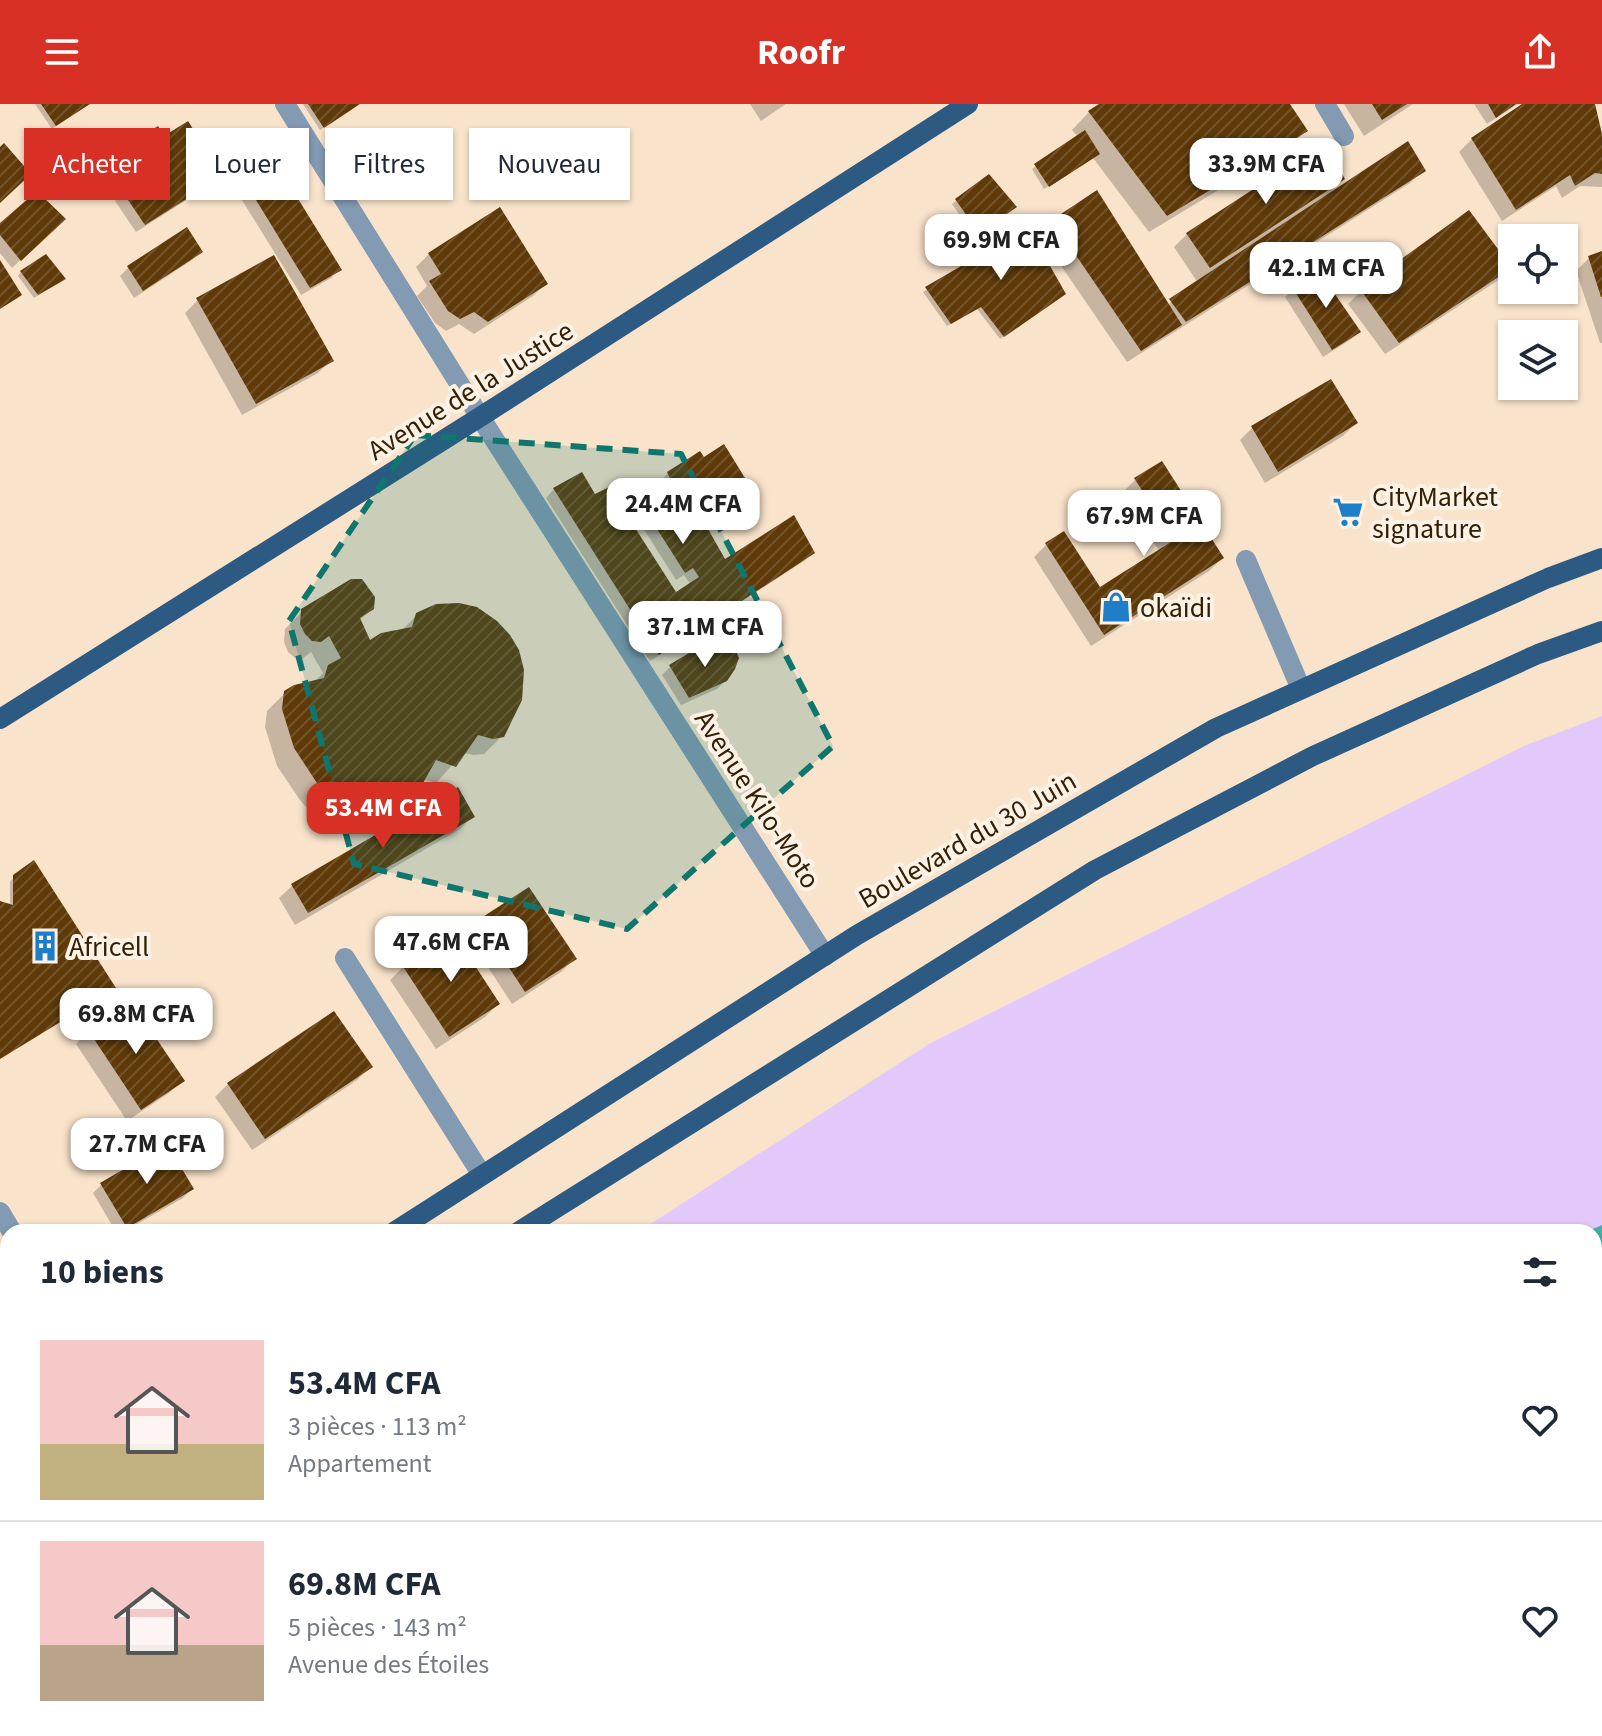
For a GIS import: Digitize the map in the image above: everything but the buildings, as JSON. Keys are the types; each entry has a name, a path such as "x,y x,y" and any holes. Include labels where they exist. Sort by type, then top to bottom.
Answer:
{"main road":[{"name":"Avenue de la Justice","path":"0,719 480,417 968,104"},
{"name":"Boulevard du 30 Juin","path":"406,1224 825,956 1216,728 1548,578 1602,558"},
{"path":"531,1224 1095,870 1313,756 1538,654 1602,631"}],"street":[{"name":"Avenue Kilo-Moto","path":"285,104 480,417 825,956"},
{"path":"1325,104 1344,136"},
{"path":"1246,560 1301,689"},
{"path":"345,958 482,1175"}],"highlighted area":[{"path":"415,435 681,454 833,746 627,929 354,864 289,621"}],"green space":[{"path":"1602,716 1602,1224 650,1224 929,1044 1524,746"}],"place":[{"name":"CityMarket signature","path":"1348,512"},
{"name":"okaïdi","path":"1116,607"},
{"name":"Africell","path":"45,946"}]}
